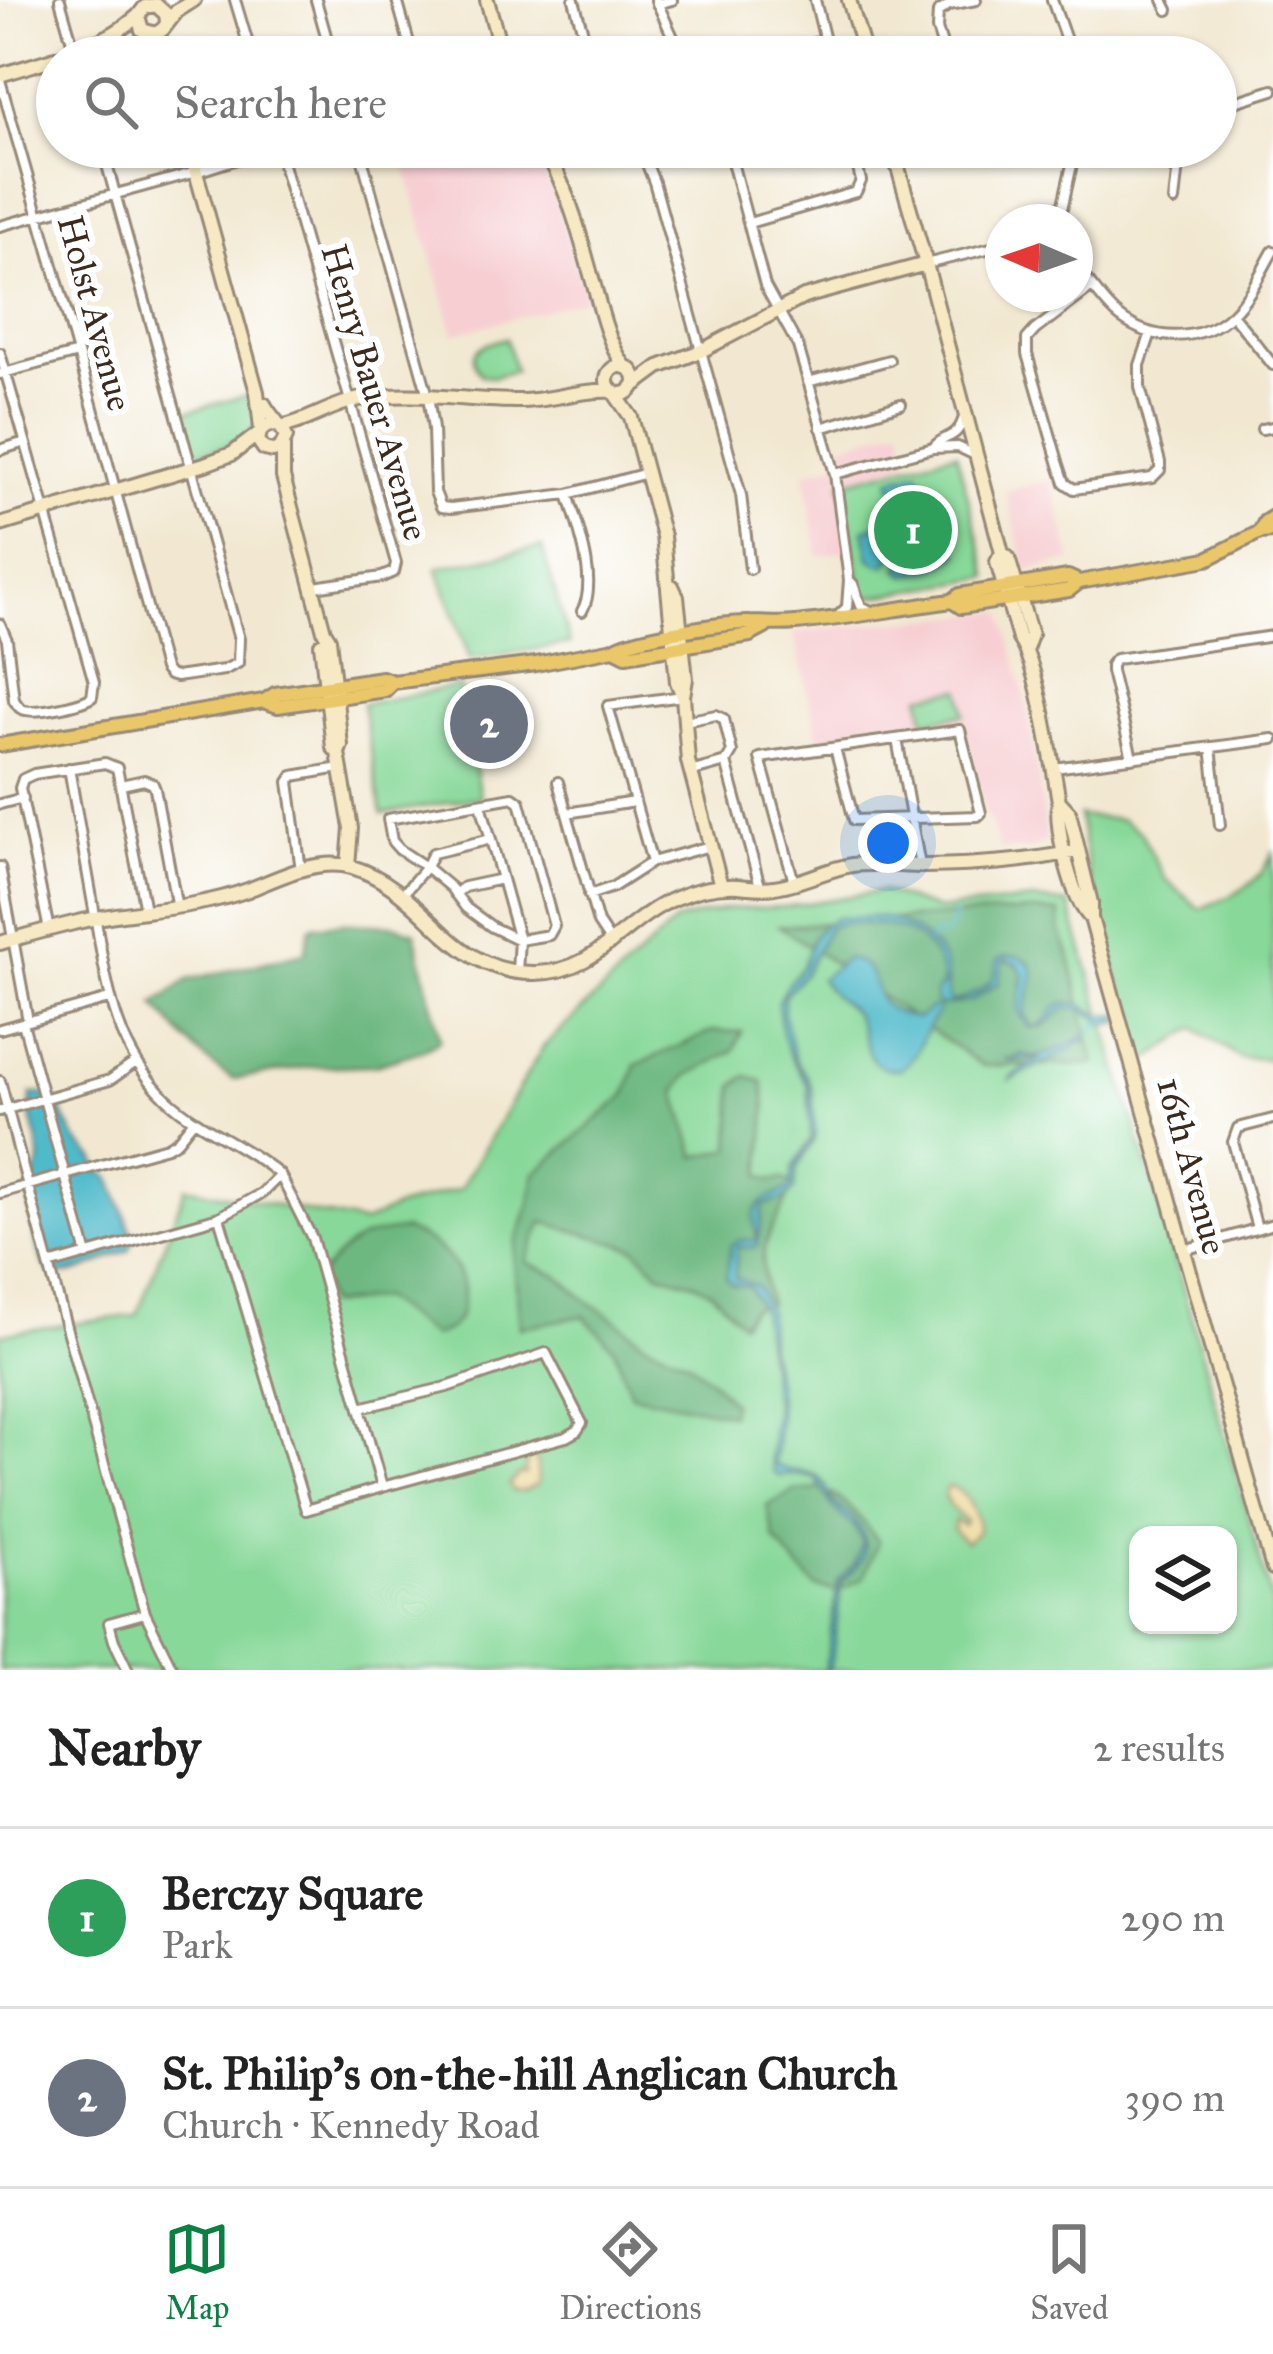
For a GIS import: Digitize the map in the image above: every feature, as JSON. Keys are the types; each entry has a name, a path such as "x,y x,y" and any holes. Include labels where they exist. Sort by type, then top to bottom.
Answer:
{"main road":[{"path":"0,745 264,701 275,694 386,690 393,682 614,649 626,655 677,640 750,635 766,626 952,601 962,607 1068,577 1079,582 1207,559 1267,532 1265,522 1273,517"}],"street":[{"path":"60,0 70,36"},
{"path":"148,13 156,34 190,0"},
{"path":"110,36 148,13 190,0"},
{"path":"235,0 246,36"},
{"path":"316,0 326,36"},
{"path":"397,0 407,36"},
{"path":"487,0 497,36"},
{"path":"574,0 584,36"},
{"path":"672,0 657,2 672,36"},
{"path":"815,0 824,36"},
{"path":"849,0 860,36"},
{"path":"940,36 938,12 976,0"},
{"path":"1052,0 1065,36"},
{"path":"1163,0 1168,10"},
{"path":"148,13 166,14 165,36"},
{"path":"0,78 36,66"},
{"name":"Holst Avenue","path":"0,78 166,673 176,677 224,670 238,662 241,653 192,469"},
{"path":"1237,101 1273,90"},
{"path":"108,168 192,469"},
{"path":"195,168 328,639 333,747 351,828 348,866"},
{"path":"0,226 209,168"},
{"name":"Henry Bauer Avenue","path":"282,168 395,563 394,572 382,577 314,587"},
{"path":"365,168 428,396 435,492 441,507 568,494 647,473"},
{"path":"556,168 609,337 615,343 618,370 608,384 631,417"},
{"path":"648,168 741,495 750,569"},
{"path":"735,168 765,286 798,346 836,474 849,580 847,607 836,618"},
{"path":"749,223 856,192 862,181 859,168"},
{"name":"16th Avenue","path":"898,168 1002,553 1009,558 1019,639 1026,649 1059,801 1070,812 1072,852 1091,903 1091,918 1273,1569"},
{"path":"1063,204 1071,168"},
{"path":"1174,201 1178,168"},
{"path":"270,442 330,407 385,397 517,401 579,393 622,394 659,368 804,297 985,249"},
{"path":"1093,287 1122,319 1151,333 1193,334 1232,314 1273,250"},
{"path":"1059,312 1027,339 1027,355 1065,483 1074,489 1152,478 1160,470 1140,387 1140,365 1151,333"},
{"path":"1232,314 1273,365"},
{"path":"3,373 79,352"},
{"path":"0,353 94,682 92,697 83,703 23,710 14,700 7,640 0,624"},
{"path":"808,382 889,360"},
{"path":"579,393 618,370 659,368"},
{"path":"618,370 634,378 631,417 677,597 677,682 683,696 690,772 721,886"},
{"path":"0,525 286,436 257,392"},
{"path":"821,428 901,404"},
{"path":"933,448 960,430 964,410"},
{"path":"279,426 305,421"},
{"path":"1262,429 1273,428"},
{"path":"0,449 25,442"},
{"path":"836,474 933,448 958,447 976,456"},
{"path":"568,494 589,590 582,611"},
{"path":"849,580 861,606 874,612"},
{"path":"1132,758 1111,671 1116,659 1273,636"},
{"path":"652,862 608,706 683,696"},
{"path":"685,721 722,716 732,752 726,762 690,772"},
{"path":"794,882 760,758 960,730 981,813 854,820 835,748"},
{"path":"896,739 920,866"},
{"path":"1053,768 1273,740"},
{"path":"1210,747 1220,825"},
{"path":"301,870 289,782 293,776 339,761"},
{"path":"726,762 760,888"},
{"path":"49,929 20,783 69,768 114,764 145,912"},
{"path":"69,768 109,999 120,1031 136,1062 165,1098 247,1149 280,1175 291,1191 312,1238 382,1487"},
{"path":"121,785 144,780 155,789 177,908"},
{"path":"558,782 598,923 612,944"},
{"path":"513,797 520,802 554,926 549,935 519,940 466,908 426,867 392,841 388,819 513,797"},
{"path":"0,804 23,798"},
{"path":"567,813 634,802"},
{"path":"481,804 519,940 516,972"},
{"path":"403,894 433,853 491,839"},
{"path":"590,896 652,862 710,846"},
{"path":"7,941 95,918 213,901 301,870 348,866 403,894 442,934 492,968 558,972 574,968 612,944 657,907 721,886 760,888 852,865 1033,861 1072,852"},
{"path":"0,867 7,941 25,1022 87,1255"},
{"path":"455,894 464,886 502,879"},
{"path":"0,1029 109,999"},
{"path":"3,1110 110,1080 136,1062"},
{"path":"0,1082 3,1110 146,1613 173,1670"},
{"path":"1257,1228 1233,1142 1238,1128 1273,1119"},
{"path":"0,1193 167,1147 194,1120"},
{"path":"49,1265 219,1217 262,1193 280,1175"},
{"path":"219,1217 306,1510 566,1437 581,1423 546,1353 447,1387 360,1408"},
{"path":"1184,1250 1273,1224"},
{"path":"128,1670 109,1623 146,1613"}],"shaded area":[{"path":"405,168 541,168 552,188 586,299 454,334"},
{"path":"902,426 908,461 839,482 849,551 818,556 805,473 837,463 834,447"},
{"path":"1052,480 1072,560 1026,571 1006,491"},
{"path":"1003,611 1028,709 1047,841 1029,850 999,850 962,723 820,742 793,632"}],"green space":[{"path":"506,338 515,371 481,375 475,353"},
{"path":"248,395 256,422 251,430 229,445 194,455 181,413"},
{"path":"956,452 989,577 863,598 841,483"},
{"path":"542,547 570,644 470,659 437,568"},
{"path":"460,686 480,797 382,814 362,704"},
{"path":"961,689 965,714 925,721 921,696"},
{"path":"1079,816 1122,820 1141,833 1165,879 1200,909 1254,881 1273,850 1273,1059 1240,1058 1195,1028 1141,1064 1089,876"},
{"path":"882,891 938,910 1035,900 1069,904 1273,1605 1273,1670 0,1670 0,1334 137,1315 186,1187 363,1223 460,1189 543,1047 676,921 727,909 785,907"},
{"path":"1060,913 1060,930 1095,1064 983,1066 779,926"},
{"path":"343,923 394,925 415,932 440,1040 375,1065 308,1067 233,1079 200,1054 155,1004 188,980 305,953 310,929"},
{"path":"713,1031 742,1032 733,1051 687,1076 676,1092 696,1157 731,1149 734,1085 747,1076 763,1082 761,1176 792,1185 764,1252 769,1304 753,1307 741,1323 712,1292 659,1273 635,1248 543,1222 526,1262 557,1275 644,1342 688,1361 732,1403 730,1414 631,1394 614,1348 584,1316 520,1327 514,1261 535,1173 626,1095 636,1065"},
{"path":"404,1230 439,1249 461,1279 459,1317 449,1329 432,1336 381,1298 328,1305 319,1276 355,1242"},
{"path":"821,1489 847,1505 878,1542 863,1578 837,1591 816,1587 775,1540 767,1506 794,1491"}],"sand":[{"path":"531,1456 537,1460 538,1484 513,1492 509,1485 520,1473 525,1474"},
{"path":"949,1486 966,1498 976,1518 978,1532 965,1542 953,1530 955,1520 963,1525 966,1521 949,1504 945,1490"}],"water":[{"path":"918,472 937,493 959,554 937,568 906,575 899,569 920,521 913,508 906,514 904,541 885,566 870,559 864,529 884,523 897,502 890,479"},
{"path":"879,917 911,928 938,951 947,972 950,1002 984,987 994,977 997,960 1015,956 1033,969 1024,1014 1033,1027 1028,1027 1018,1010 1023,975 1017,964 1002,963 999,983 971,1001 942,1006 935,993 943,984 940,970 928,947 895,928 843,923 829,927 804,974 784,996 795,1060 812,1088 814,1140 797,1168 794,1190 785,1199 763,1206 758,1244 737,1247 735,1278 759,1289 768,1313 779,1419 774,1463 819,1478 834,1503 857,1524 865,1542 858,1565 842,1581 829,1670 825,1670 838,1581 855,1564 863,1543 815,1478 773,1472 775,1409 761,1309 748,1286 726,1278 731,1245 757,1240 754,1220 758,1207 790,1188 793,1168 811,1139 808,1085 790,1056 782,1034 778,1002 821,927 835,918"},
{"path":"845,959 868,969 879,997 899,1013 919,1018 938,1007 917,1050 901,1069 889,1069 873,1060 855,1015 820,979"},
{"path":"1065,1003 1104,1015 1136,1014 1137,1018 1108,1025 1071,1008 1033,1027"},
{"path":"1090,1033 1086,1041 1010,1080 1041,1058 1004,1059 1047,1054"},
{"path":"32,1094 44,1094 58,1105 76,1140 111,1179 134,1238 129,1250 69,1273 51,1272 44,1265 31,1207 31,1184 40,1161"}],"waterway":[{"path":"930,941 934,934 948,933 955,914"},
{"path":"1089,1033 1101,1023"}],"place":[{"name":"Berczy Square","path":"913,530"},
{"name":"St. Philip's on-the-hill Anglican Church","path":"489,724"}]}
